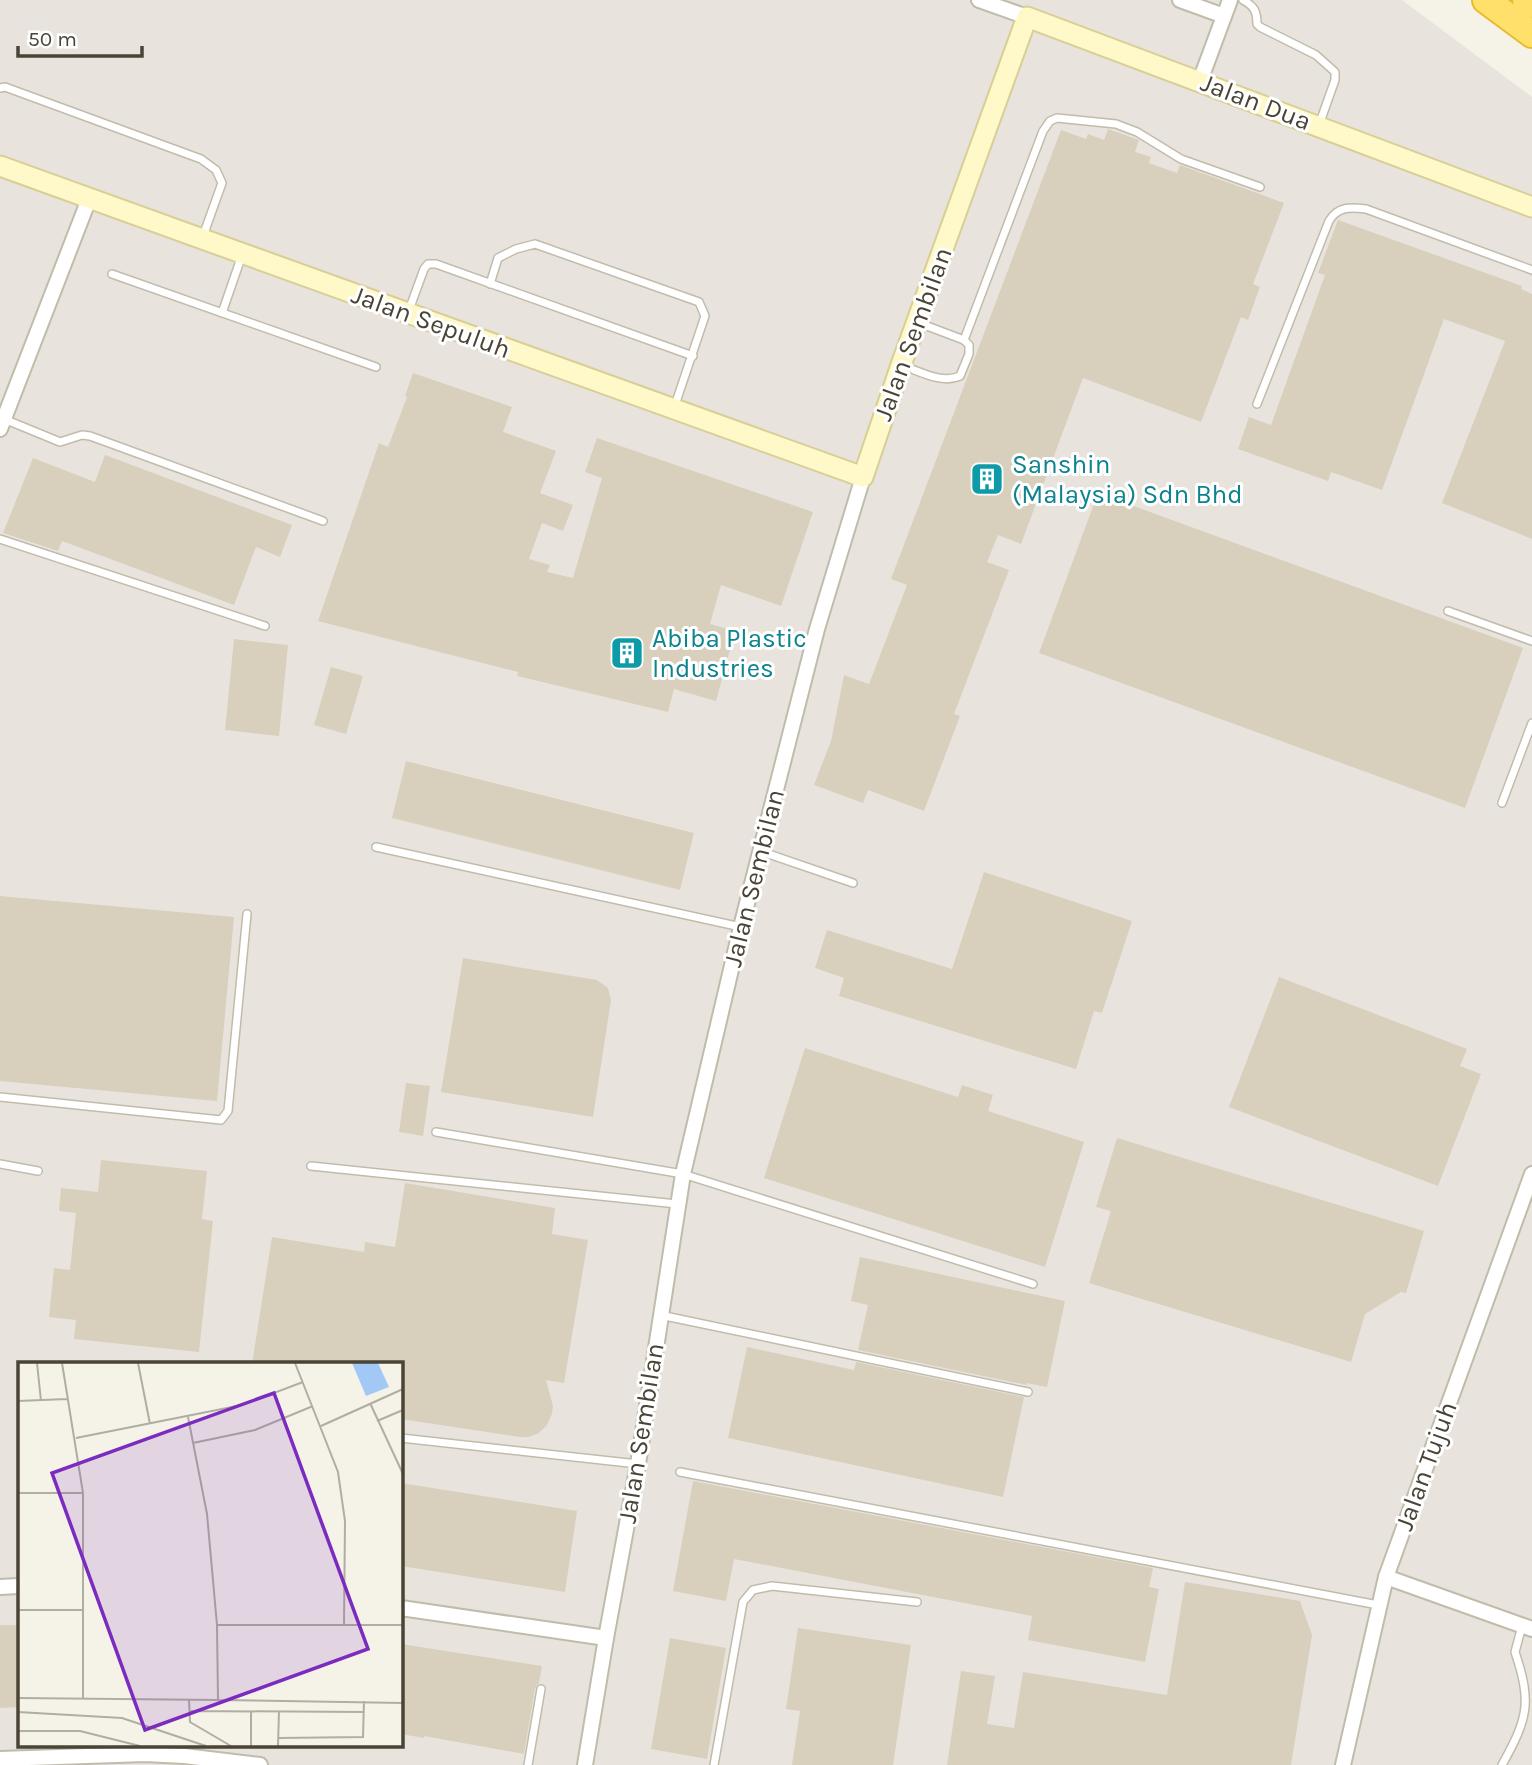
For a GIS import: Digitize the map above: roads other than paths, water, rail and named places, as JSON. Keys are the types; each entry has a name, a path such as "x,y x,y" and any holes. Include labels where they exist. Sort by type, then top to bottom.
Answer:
{"highway":[{"path":"1486,0 1532,34"},
{"path":"1526,0 1532,4"}],"main road":[{"name":"Jalan Dua","path":"1027,18 1532,207"},
{"name":"Jalan Sembilan","path":"863,477 916,322 1027,18"},
{"name":"Jalan Sepuluh","path":"0,166 863,477"}],"street":[{"name":"Jalan Dua","path":"979,0 1027,18"},
{"path":"1180,0 1224,16"},
{"path":"1200,81 1230,0"},
{"path":"1,426 89,199"},
{"name":"Jalan Sembilan","path":"585,1765 638,1464 683,1174 741,927 817,629 863,477"},
{"name":"Jalan Tujuh","path":"1343,1765 1386,1577 1532,1174"},
{"path":"1386,1577 1527,1627"},
{"path":"0,1587 18,1586"},
{"path":"402,1608 606,1638"},
{"path":"3,1761 145,1754 260,1765"}],"lane":[{"path":"1243,0 1254,7 1260,27 1316,55 1335,72 1319,126"},
{"path":"0,88 201,159 216,170 222,183 202,240"},
{"path":"964,340 1043,131 1050,121 1057,118 1116,124 1137,132 1181,159 1260,187"},
{"path":"1257,404 1329,221 1340,209 1366,209 1532,270"},
{"path":"490,284 498,258 535,244 699,302 705,316 674,409"},
{"path":"222,313 243,254"},
{"path":"408,313 428,264 436,264 693,356"},
{"path":"112,274 376,368"},
{"path":"901,365 952,380 960,376 969,354 969,345 964,340 916,322"},
{"path":"1,426 60,442 82,435 90,436 323,521"},
{"path":"0,539 265,626"},
{"path":"1448,611 1532,641"},
{"path":"1503,803 1532,723"},
{"path":"376,847 741,927"},
{"path":"760,851 853,883"},
{"path":"0,1097 221,1120 228,1111 247,914"},
{"path":"436,1132 683,1174 1033,1284"},
{"path":"0,1164 38,1171"},
{"path":"311,1166 677,1204"},
{"path":"660,1315 1028,1392"},
{"path":"402,1438 638,1464"},
{"path":"680,1472 1378,1605"},
{"path":"714,1765 743,1602 753,1590 772,1586 916,1602"},
{"path":"1502,1765 1529,1711 1532,1699 1528,1677 1515,1652 1527,1627"},
{"path":"528,1765 541,1689"}],"place":[{"name":"Sanshin (Malaysia) Sdn Bhd","path":"987,479"},
{"name":"Abiba Plastic Industries","path":"627,653"}]}
